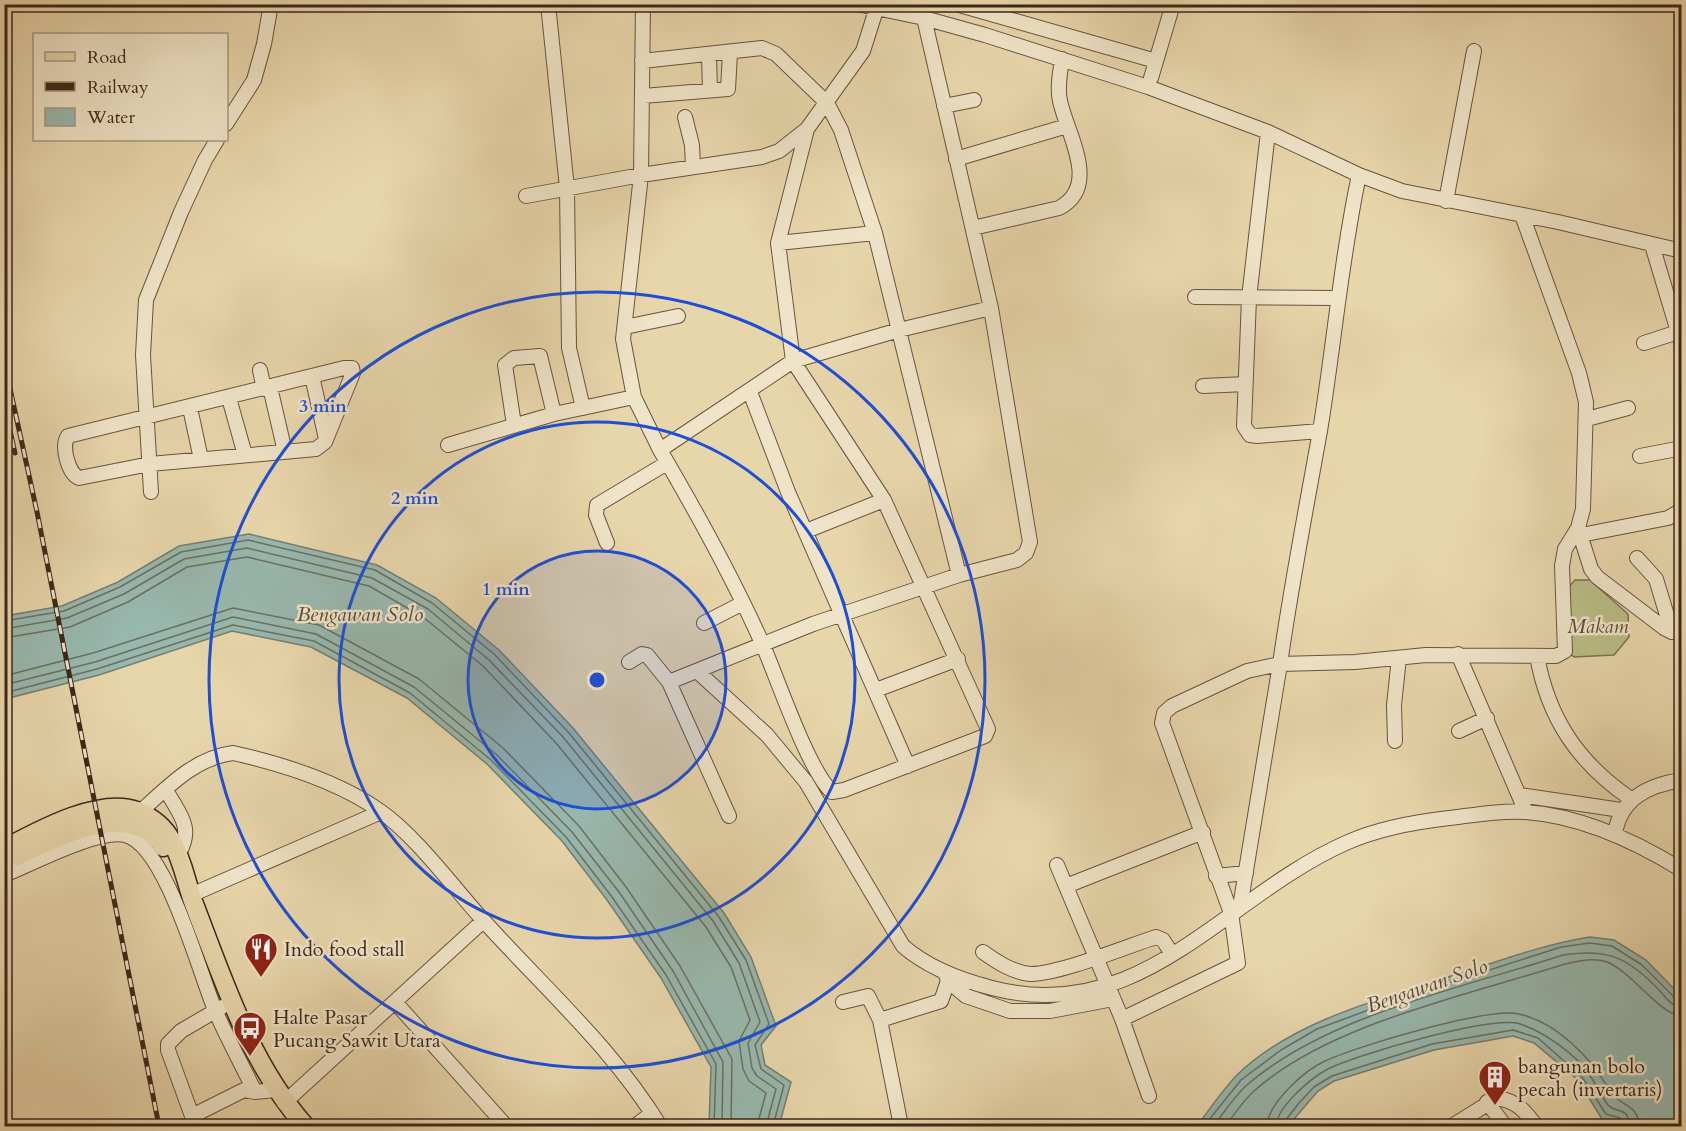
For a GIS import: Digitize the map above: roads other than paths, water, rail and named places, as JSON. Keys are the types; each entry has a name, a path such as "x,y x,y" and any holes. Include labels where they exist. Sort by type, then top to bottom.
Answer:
{"main road":[{"path":"12,858 70,818 111,809 140,812 162,828 178,853 190,893 232,1001 280,1096 305,1126"},
{"path":"12,858 87,828 118,823 132,824 146,830 161,844 190,893"}],"street":[{"path":"228,121 254,80 264,44 271,4"},
{"path":"548,4 567,188 569,348 583,408"},
{"path":"643,4 641,175 623,339 634,398 660,450 718,549 762,643 815,768 829,789 834,792 908,766 985,736 988,732 958,659 884,500 793,361 778,243 807,129"},
{"path":"857,4 876,10 910,10 924,18 1148,87 1268,132 1359,175 1402,191 1682,251"},
{"path":"956,4 1156,61"},
{"path":"1151,78 1173,4"},
{"path":"525,196 772,154 807,129 827,103 833,89 863,51 876,10"},
{"path":"669,682 698,672 762,643 959,575 1017,560 1026,553 1030,542 991,308 924,18"},
{"path":"642,61 709,56 762,48 769,51 827,103 841,130 875,233 959,575"},
{"path":"1446,201 1474,51"},
{"path":"643,96 729,88 730,53"},
{"path":"709,56 710,90"},
{"path":"973,228 1059,208 1070,200 1077,190 1080,175 1079,161 1060,99 1062,59"},
{"path":"944,106 974,100"},
{"path":"685,117 692,145 693,167"},
{"path":"956,159 1067,126"},
{"path":"1268,132 1249,298 1243,422 1250,435 1320,431"},
{"path":"152,492 149,418 143,355 146,300 190,191 216,141"},
{"path":"1122,1019 1238,963 1236,910 1246,873 1290,592 1320,431 1345,240 1359,175"},
{"path":"1522,215 1579,373 1586,402 1583,509 1580,532 1591,569 1597,578 1677,631"},
{"path":"778,243 875,233"},
{"path":"1644,343 1680,338 1652,245"},
{"path":"1194,297 1337,298"},
{"path":"660,450 750,392 793,361 899,330 991,308"},
{"path":"625,327 678,316"},
{"path":"514,425 505,365 514,358 540,356 554,414"},
{"path":"344,368 354,370 326,439 316,449 150,464 79,478 71,473 65,442 70,436 312,376 344,368"},
{"path":"260,370 285,452"},
{"path":"312,376 326,439"},
{"path":"1203,386 1245,384"},
{"path":"750,392 806,531 908,766"},
{"path":"229,398 245,455"},
{"path":"448,445 554,414 634,398"},
{"path":"190,408 201,459"},
{"path":"1587,419 1628,408"},
{"path":"1640,456 1682,448"},
{"path":"607,543 596,515 597,505 668,463"},
{"path":"806,531 884,500"},
{"path":"1236,910 1216,876 1203,832 1162,723 1164,714 1172,706 1238,675 1280,664 1458,654 1556,656 1566,649 1562,566 1568,541 1580,532 1668,518 1682,510"},
{"path":"1637,558 1656,579 1677,631"},
{"path":"704,623 743,603"},
{"path":"629,662 642,654 647,656 669,682 729,816"},
{"path":"1458,654 1526,812"},
{"path":"1537,656 1549,705 1565,735 1591,768 1631,799"},
{"path":"1395,741 1394,705 1399,658"},
{"path":"876,690 958,659"},
{"path":"698,672 767,735 806,782 903,946 947,977 966,996 1020,1012 1050,1011 1110,993 1303,865 1364,836 1412,822 1526,812 1615,834 1682,870"},
{"path":"1459,731 1487,718"},
{"path":"140,812 180,775 220,755 233,753 352,794 381,812 425,853 483,921 590,1031 623,1070 660,1126"},
{"path":"806,782 815,768"},
{"path":"1615,834 1621,810 1631,799 1682,780"},
{"path":"166,790 186,825 184,843 178,853"},
{"path":"1520,795 1621,810"},
{"path":"190,893 381,812"},
{"path":"1066,886 1203,832"},
{"path":"4,875 12,858 93,838 124,835 138,841 150,853 167,883 215,1011 255,1092"},
{"path":"1057,865 1122,1019 1149,1096"},
{"path":"1216,876 1246,873"},
{"path":"232,1001 176,1035 168,1044 168,1050 193,1121 244,1090 280,1096 395,1002 483,921"},
{"path":"983,952 1005,966 1031,974 1096,957 1156,937 1163,940 1172,954"},
{"path":"947,977 1018,995 1049,997 1110,993"},
{"path":"941,1001 947,977"},
{"path":"998,1007 1018,995"},
{"path":"843,1002 868,996 880,1020 901,1126"},
{"path":"880,1020 941,1001 966,996"},
{"path":"395,1002 506,1126"},
{"path":"1452,1126 1487,1102 1497,1098 1514,1102 1536,1126"},
{"path":"1487,1102 1504,1126"},
{"path":"636,1126 652,1113"}],"water":[{"name":"Bengawan Solo","path":"249,534 377,565 436,598 499,650 573,728 724,913 751,957 776,1026 761,1045 765,1065 791,1082 779,1126 709,1126 711,1067 661,978 607,900 562,841 487,764 407,698 311,647 232,631 99,675 5,699 5,616 62,606 118,582 179,546"},
{"path":"1590,937 1614,940 1646,960 1681,996 1681,1126 1617,1126 1616,1123 1602,1119 1578,1080 1534,1043 1513,1036 1434,1050 1334,1081 1318,1091 1288,1126 1197,1126 1236,1076 1258,1057 1311,1026 1371,1002 1507,958"}],"railway":[{"path":"4,361 37,512 159,1126"},
{"path":"4,404 15,453"}],"place":[{"name":"Indo food stall","path":"261,978"},
{"name":"Halte Pasar Pucang Sawit Utara","path":"250,1057"},
{"name":"bangunan bolo pecah (invertaris)","path":"1495,1106"}],"park label":[{"name":"Makam","path":"1598,626"}]}
